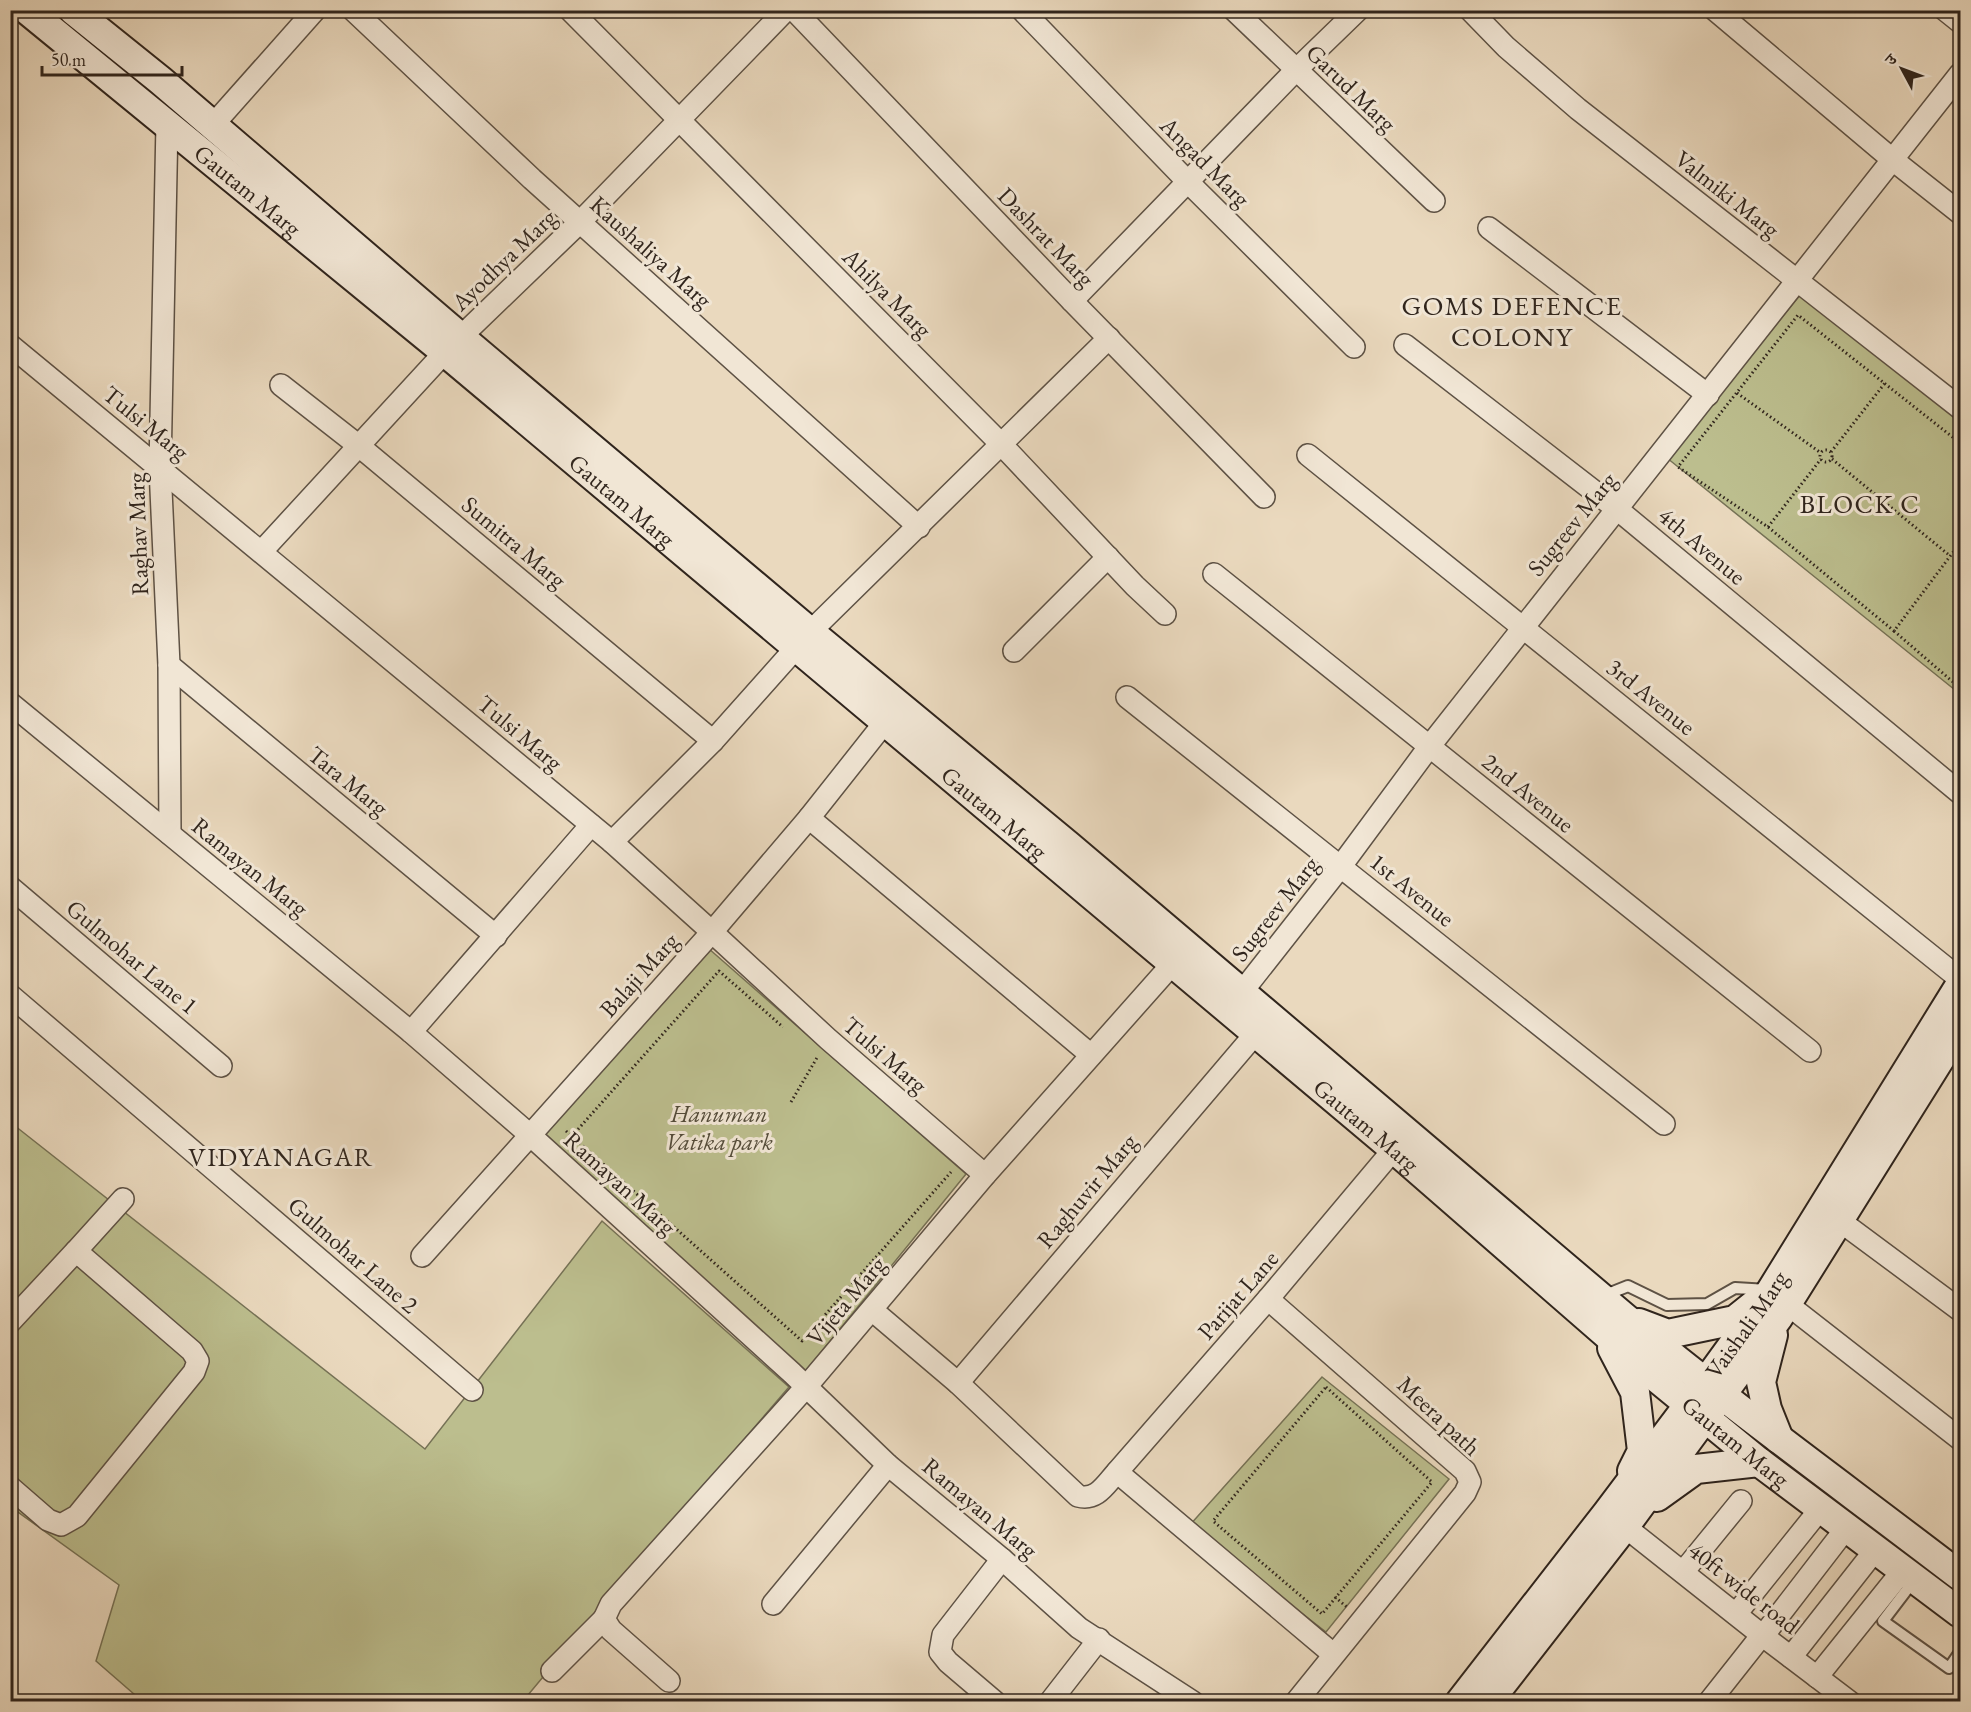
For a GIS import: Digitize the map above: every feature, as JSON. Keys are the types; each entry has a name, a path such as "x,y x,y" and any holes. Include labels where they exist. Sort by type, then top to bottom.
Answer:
{"street":[{"name":"Gautam Marg","path":"27,10 167,123 452,345 804,640 1060,838 1180,955"},
{"name":"Gautam Marg","path":"73,10 160,80 452,345"},
{"path":"212,126 315,10"},
{"name":"Kaushaliya Marg","path":"353,10 580,222 919,527"},
{"name":"Ahilya Marg","path":"570,10 1001,444 1165,614"},
{"name":"Ayodhya Marg","path":"262,551 452,345 580,222 786,10"},
{"name":"Dashrat Marg","path":"794,10 1263,497"},
{"name":"Angad Marg","path":"1022,10 1188,182 1354,347"},
{"name":"Garud Marg","path":"1234,10 1434,201"},
{"path":"1072,301 1296,70 1358,10"},
{"name":"Valmiki Marg","path":"1470,10 1506,47 1578,109 1960,408"},
{"path":"1715,10 1893,160 1960,213"},
{"path":"1945,10 1960,22"},
{"name":"Sugreev Marg","path":"1235,1002 1341,866 1429,747 1960,74"},
{"name":"Raghav Marg","path":"167,123 160,468 169,665 170,834"},
{"path":"1489,228 1708,395"},
{"path":"612,842 713,741 804,640 1109,338"},
{"name":"Tulsi Marg","path":"10,345 612,842 828,1039 985,1175"},
{"name":"4th Avenue","path":"1405,345 1617,508 1960,793"},
{"name":"Sumitra Marg","path":"281,385 358,446 713,741"},
{"name":"3rd Avenue","path":"1308,455 1960,979"},
{"path":"1014,651 1108,557"},
{"name":"2nd Avenue","path":"1214,574 1810,1051"},
{"name":"Gautam Marg","path":"804,640 885,722 1180,955 1600,1297 1615,1326"},
{"name":"Tara Marg","path":"169,665 496,936"},
{"name":"1st Avenue","path":"1127,697 1664,1124"},
{"name":"Ramayan Marg","path":"10,703 411,1032 530,1135 888,1465 1002,1559 1079,1628 1193,1701"},
{"name":"Balaji Marg","path":"422,1256 712,932 809,818 885,722"},
{"path":"809,818 1091,1055"},
{"path":"411,1032 591,825"},
{"name":"Gulmohar Lane 1","path":"10,888 221,1066"},
{"name":"Vijeta Marg","path":"552,1671 604,1619 611,1604 806,1387 985,1175 1180,955"},
{"name":"Vaishali Marg","path":"1488,1701 1622,1512 1779,1304 1960,986"},
{"name":"Gulmohar Lane 2","path":"10,995 472,1390"},
{"name":"Gautam Marg","path":"1235,1002 1256,1034 1394,1149 1706,1400 1760,1462 1960,1613"},
{"name":"Vaishali Marg","path":"1831,1215 1960,1027"},
{"name":"Raghuvir Marg","path":"958,1383 1256,1034"},
{"name":"Parijat Lane","path":"872,1310 958,1383 1078,1496 1087,1498 1097,1494 1117,1472 1268,1299 1394,1149"},
{"path":"12,1316 123,1199"},
{"path":"1831,1215 1960,1310"},
{"path":"10,1487 48,1520 61,1525 77,1516 194,1372 198,1360 192,1351 76,1251"},
{"name":"Meera path","path":"1268,1299 1465,1471 1470,1482 1465,1493 1296,1701"},
{"path":"1622,1512 1642,1451 1635,1392 1615,1326 1668,1334 1735,1320 1779,1304"},
{"path":"1779,1304 1960,1439"},
{"path":"1779,1304 1761,1382 1767,1409 1779,1439"},
{"name":"Gautam Marg","path":"1706,1400 1779,1439 1960,1576"},
{"path":"1622,1512 1696,1469 1760,1462"},
{"path":"773,1604 888,1465"},
{"path":"1117,1472 1333,1654"},
{"path":"1683,1572 1741,1501"},
{"path":"1736,1614 1821,1508"},
{"name":"Vaishali Marg","path":"1460,1701 1622,1512"},
{"name":"40ft wide road","path":"1622,1512 1683,1572 1850,1701"},
{"path":"1709,1701 1847,1527"},
{"path":"1791,1657 1876,1549"},
{"path":"1818,1677 1930,1553"},
{"path":"995,1701 948,1662 940,1652 943,1635 1002,1559"},
{"path":"604,1619 611,1630 669,1681"},
{"path":"1050,1701 1099,1639"}],"lane":[{"path":"1600,1297 1628,1286 1667,1305 1707,1304 1735,1288 1779,1304"},
{"path":"1909,1574 1883,1621 1949,1668 1960,1652"}],"path":[{"path":"1960,443 1798,315 1678,467 1768,527 1960,688"},
{"path":"1885,383 1831,452 1832,459 1950,555"},
{"path":"1738,393 1821,453"},
{"path":"1821,453 1827,450 1831,452"},
{"path":"1768,527 1821,459 1821,453"},
{"path":"1821,459 1825,463 1832,459"},
{"path":"1894,631 1960,543"},
{"path":"572,1136 719,971 791,1034"},
{"path":"791,1102 828,1039"},
{"path":"566,1131 802,1341 952,1173 943,1165"},
{"path":"1326,1387 1432,1482 1322,1614 1213,1521 1326,1387"}],"green space":[{"path":"1800,295 1960,422 1960,694 1667,458"},
{"name":"Hanuman Vatika park","path":"708,948 966,1174 805,1372 537,1139"},
{"path":"10,1122 425,1449 602,1221 789,1387 523,1701 142,1701 96,1661 119,1585 11,1507"},
{"path":"1322,1377 1449,1479 1326,1632 1189,1526"}],"district":[{"name":"GOMS DEFENCE COLONY","path":"1512,322"},
{"name":"BLOCK C","path":"1860,504"},
{"name":"VIDYANAGAR","path":"281,1157"}]}
